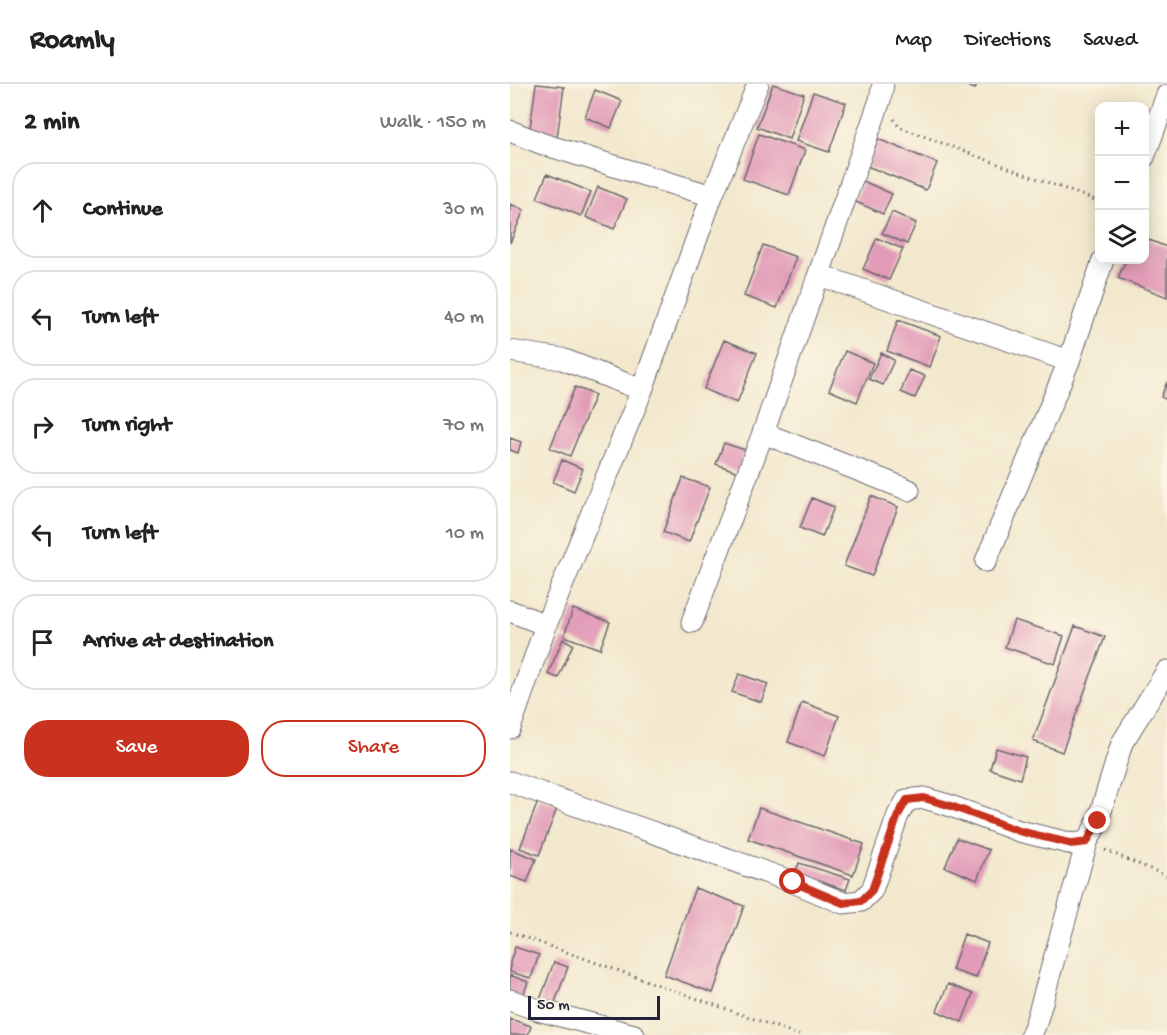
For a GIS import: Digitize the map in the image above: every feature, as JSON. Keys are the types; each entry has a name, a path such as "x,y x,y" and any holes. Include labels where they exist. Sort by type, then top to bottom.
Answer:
{"street":[{"path":"510,728 546,625 642,390 712,196 758,84"},
{"path":"1157,84 1167,88"},
{"path":"692,622 763,433 881,92"},
{"path":"1149,143 1167,95"},
{"path":"510,131 543,144 712,196"},
{"path":"986,561 1069,361 1102,264"},
{"path":"819,275 1069,361"},
{"path":"510,351 562,359 642,390"},
{"path":"763,433 909,490"},
{"path":"510,612 546,625"},
{"path":"1031,1035 1087,842 1098,821 1122,743 1167,671"},
{"path":"510,782 793,882 843,903 861,901 872,890 898,815 907,800 924,798 1019,831 1073,844 1087,842"},
{"path":"510,1000 538,1010 634,1035"}],"path":[{"path":"881,92 899,127 1095,200"},
{"path":"1087,842 1167,876"},
{"path":"510,932 799,1035"}],"building":[{"path":"536,84 564,87 557,138 529,135"},
{"path":"773,84 804,94 789,139 757,127"},
{"path":"962,84 977,84 975,89"},
{"path":"595,90 622,101 611,128 585,117"},
{"path":"813,92 846,103 829,152 796,141"},
{"path":"759,134 805,150 789,195 743,179"},
{"path":"878,139 937,163 926,190 867,166"},
{"path":"547,174 591,192 581,216 537,198"},
{"path":"863,181 892,194 883,214 854,201"},
{"path":"598,187 627,199 614,229 586,217"},
{"path":"510,204 524,210 510,243"},
{"path":"892,212 916,223 907,244 882,233"},
{"path":"877,238 903,249 889,280 863,269"},
{"path":"1149,240 1167,247 1167,297 1118,278 1124,264 1149,264"},
{"path":"763,245 796,257 777,308 744,296"},
{"path":"898,320 941,336 930,367 887,351"},
{"path":"724,340 757,353 737,403 704,389"},
{"path":"845,351 873,363 857,402 829,390"},
{"path":"881,353 894,360 883,385 869,379"},
{"path":"909,370 925,376 915,398 901,392"},
{"path":"1167,382 1167,400 1161,397"},
{"path":"575,387 595,395 570,456 550,448"},
{"path":"510,438 521,442 518,453 510,450"},
{"path":"724,443 745,450 738,472 716,464"},
{"path":"562,460 583,469 574,491 553,482"},
{"path":"683,478 710,487 689,542 663,532"},
{"path":"871,496 898,507 872,576 844,566"},
{"path":"812,498 834,507 822,537 800,528"},
{"path":"573,609 610,622 600,649 564,636"},
{"path":"1014,620 1064,636 1055,664 1005,647"},
{"path":"1075,626 1105,637 1062,752 1033,741"},
{"path":"563,639 573,644 558,678 548,674"},
{"path":"739,674 768,684 761,702 732,692"},
{"path":"802,702 839,716 825,756 788,742"},
{"path":"996,748 1026,757 1020,779 990,769"},
{"path":"539,799 558,806 539,855 520,848"},
{"path":"759,808 864,844 853,875 748,839"},
{"path":"957,838 989,850 977,880 945,867"},
{"path":"510,849 536,859 527,882 510,876"},
{"path":"799,863 850,879 846,890 795,874"},
{"path":"695,888 744,906 713,993 664,975"},
{"path":"964,934 988,943 976,978 952,970"},
{"path":"515,947 539,955 531,978 510,972 510,962"},
{"path":"554,962 568,967 552,1010 538,1005"},
{"path":"510,975 528,982 521,1002 510,998"},
{"path":"948,984 973,994 962,1022 937,1011"},
{"path":"510,1019 531,1026 528,1035 510,1035"}],"route":[{"path":"793,882 843,903 861,901 872,890 898,815 907,800 924,798 1019,831 1073,844 1087,842 1098,821"}]}
